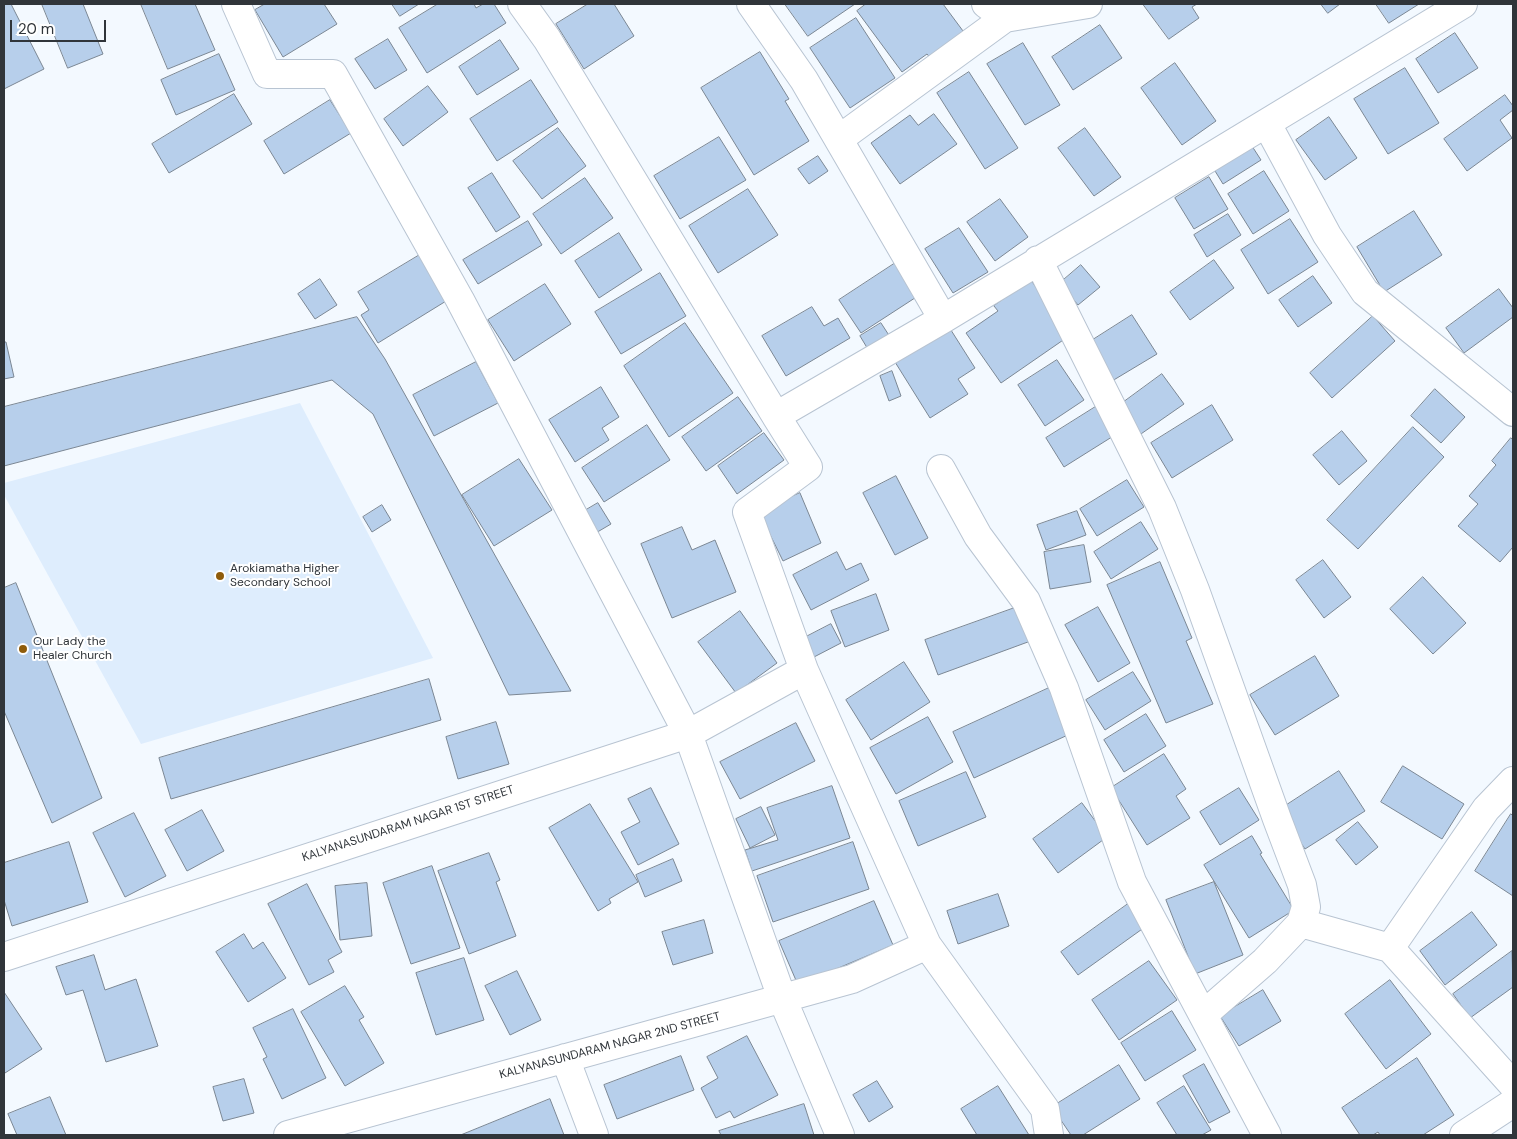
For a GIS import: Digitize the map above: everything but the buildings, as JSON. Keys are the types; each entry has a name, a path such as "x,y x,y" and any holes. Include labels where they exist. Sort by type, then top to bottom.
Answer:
{"street":[{"path":"236,4 267,74 333,74 460,300 688,734 782,998 840,1135"},
{"path":"522,4 547,39 808,467 747,512 804,670 927,945 1045,1109 1049,1135"},
{"path":"751,4 804,80 943,319"},
{"path":"838,140 996,11 1088,4"},
{"path":"776,416 943,319 1463,4"},
{"path":"1267,124 1327,235 1365,292 1513,412"},
{"path":"1038,260 1162,508 1195,590 1276,819 1302,884 1306,906 1301,923 1265,961 1203,1014"},
{"path":"941,469 978,536 1026,601 1064,688 1132,882 1267,1135"},
{"name":"KALYANASUNDARAM NAGAR 1ST STREET","path":"4,956 688,734 804,670"},
{"path":"1390,948 1486,809 1513,781"},
{"path":"1301,923 1390,948 1513,1085"},
{"name":"KALYANASUNDARAM NAGAR 2ND STREET","path":"288,1135 852,978 927,945"},
{"path":"566,1058 594,1135"},
{"path":"1464,1135 1513,1103"}],"shaded area":[{"name":"Arokiamatha Higher Secondary School","path":"300,403 433,658 141,744 4,495 4,483"}],"place":[{"name":"Arokiamatha Higher Secondary School","path":"220,576"},
{"name":"Our Lady the Healer Church","path":"23,649"}]}
